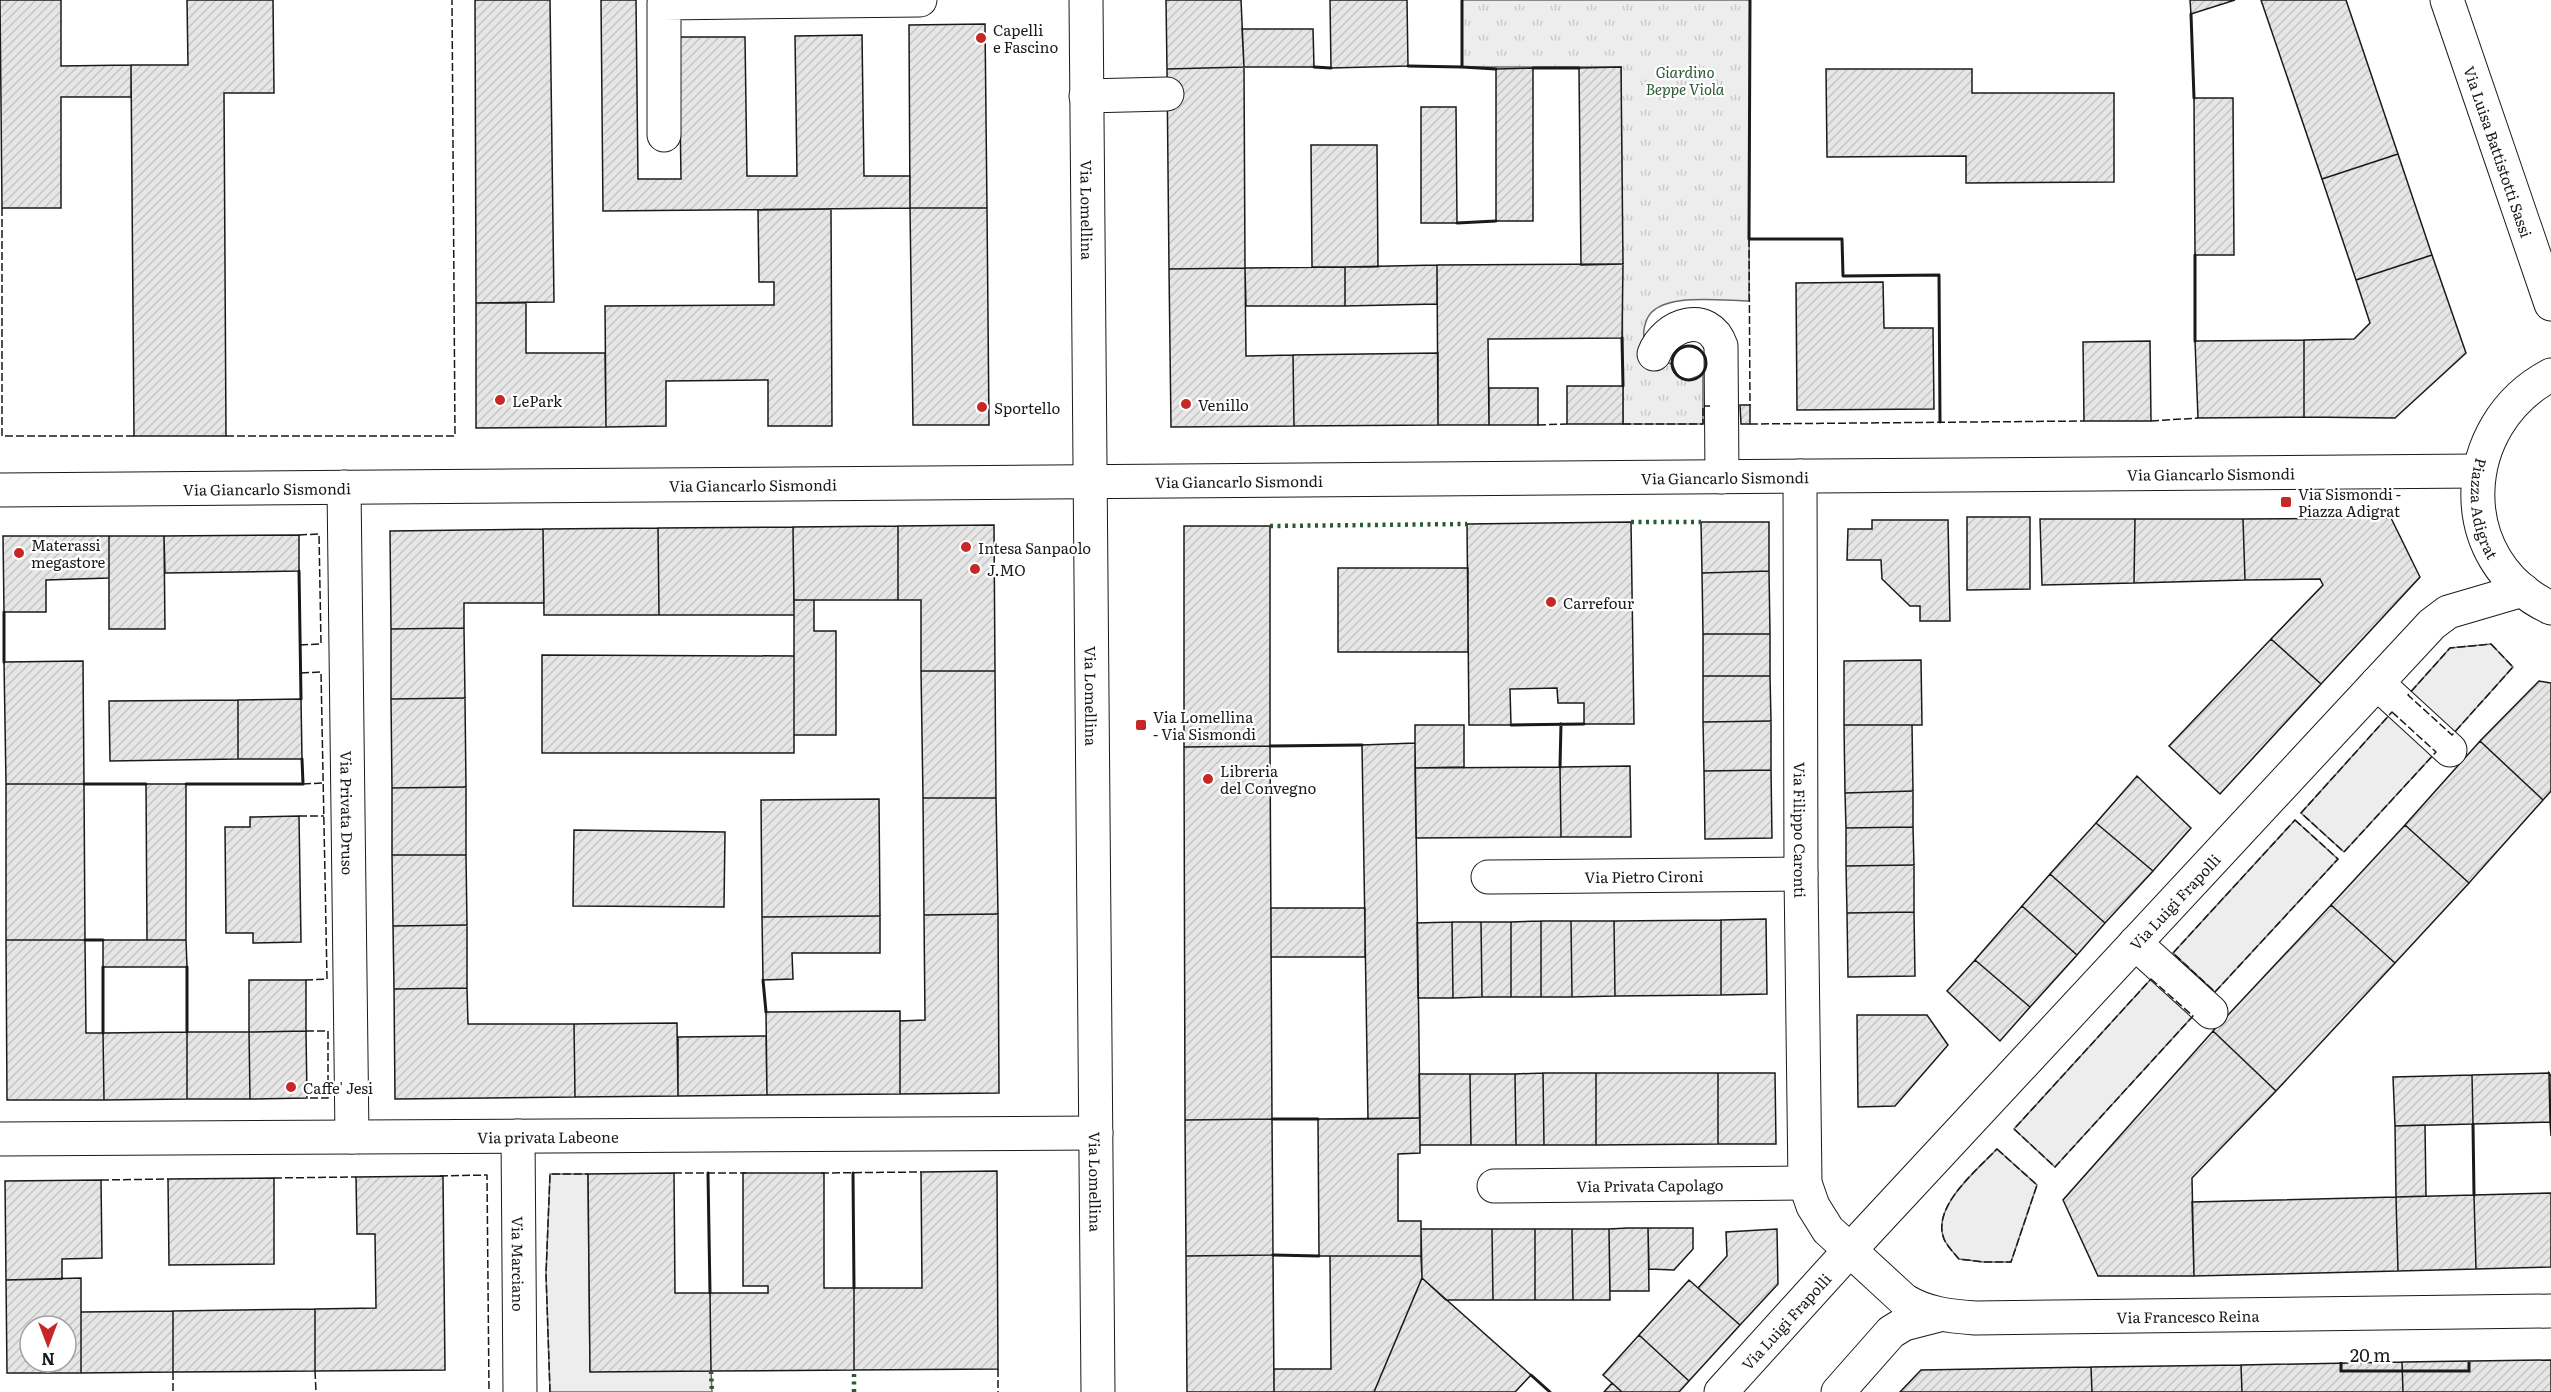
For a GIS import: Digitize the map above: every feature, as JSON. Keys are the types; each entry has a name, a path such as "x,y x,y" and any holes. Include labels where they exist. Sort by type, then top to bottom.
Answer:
{"street":[{"path":"664,135 664,3 920,0"},
{"name":"Via Lomellina","path":"1086,0 1098,1392"},
{"name":"Via Luisa Battistotti Sassi","path":"2447,0 2551,304"},
{"path":"1086,96 1167,94"},
{"path":"1654,354 1664,336 1680,327 1700,326 1712,329 1718,337 1721,346 1722,477"},
{"name":"Piazza Adigrat","path":"2551,375 2537,382 2518,397 2505,412 2485,448 2479,471 2479,514 2494,555 2506,573 2523,590 2551,608"},
{"name":"Via Giancarlo Sismondi","path":"0,490 2479,471"},
{"name":"Via Filippo Caronti","path":"1800,476 1801,874 1805,1183"},
{"name":"Via Privata Druso","path":"344,488 352,1137"},
{"name":"Via Luigi Frapolli","path":"1721,1392 1849,1251 2432,624 2448,612 2523,590"},
{"path":"2377,683 2450,750"},
{"name":"Via Pietro Cironi","path":"1488,877 1801,874"},
{"path":"2135,943 2211,1012"},
{"name":"Via privata Labeone","path":"0,1139 1096,1133"},
{"name":"Via Marciano","path":"518,1136 520,1392"},
{"path":"1805,1183 1813,1206 1828,1230 1849,1251"},
{"name":"Via Privata Capolago","path":"1494,1186 1805,1183"},
{"name":"Via Francesco Reina","path":"1849,1251 1904,1300 1917,1308 1939,1315 1975,1318 2551,1311"},
{"path":"1838,1392 1891,1332 1904,1324 1939,1315"}],"green space":[{"name":"Giardino Beppe Viola","path":"1462,0 1750,0 1749,301 1709,299 1664,304 1654,310 1647,319 1644,330 1645,340 1651,349 1660,361 1672,364 1678,376 1688,380 1703,374 1703,424 1623,424 1621,67 1462,67"},
{"path":"2491,644 2513,667 2452,735 2408,695 2450,648"},
{"path":"2392,712 2436,752 2344,852 2301,813"},
{"path":"2295,820 2338,859 2215,992 2173,953"},
{"path":"2151,979 2193,1016 2055,1167 2014,1129"},
{"path":"1997,1149 2037,1185 2011,1262 1959,1259 1944,1239 1942,1227 1944,1214 1958,1190"},
{"path":"550,1174 588,1174 590,1371 711,1371 712,1392 550,1392 546,1274"}],"building":[{"path":"0,0 61,0 61,66 131,65 131,97 61,97 61,208 2,208"},
{"path":"187,0 273,0 274,93 224,93 226,436 134,436 131,65 188,65"},
{"path":"475,0 550,0 554,302 476,303"},
{"path":"601,0 636,0 638,179 681,179 679,37 745,37 747,176 797,176 795,36 862,35 864,176 910,176 910,208 603,211"},
{"path":"1166,0 1241,0 1244,67 1167,69"},
{"path":"1330,0 1407,0 1408,66 1331,68"},
{"path":"2190,0 2235,0 2191,14"},
{"path":"2261,0 2346,0 2398,154 2322,179"},
{"path":"985,24 987,208 910,208 909,25"},
{"path":"1242,29 1313,29 1314,67 1244,67"},
{"path":"1244,67 1245,268 1169,269 1167,69"},
{"path":"1621,67 1623,264 1581,265 1579,68"},
{"path":"1533,68 1533,221 1496,221 1496,69"},
{"path":"1826,69 1972,69 1972,93 2114,93 2114,182 1966,183 1966,156 1827,157"},
{"path":"2194,98 2233,98 2234,255 2195,255"},
{"path":"1421,107 1456,107 1457,223 1421,223"},
{"path":"1311,145 1377,145 1378,267 1312,267"},
{"path":"2398,154 2432,255 2356,280 2322,179"},
{"path":"910,208 987,208 989,425 913,425"},
{"path":"831,209 832,426 768,426 768,380 666,381 666,426 606,427 605,306 774,305 774,282 759,282 758,210"},
{"path":"2432,255 2466,353 2395,418 2304,417 2304,340 2354,339 2370,323 2356,280"},
{"path":"1623,264 1622,338 1488,339 1489,425 1438,425 1437,265"},
{"path":"1437,265 1437,304 1345,306 1345,267"},
{"path":"1345,267 1345,306 1246,306 1245,268"},
{"path":"1245,268 1246,356 1293,355 1294,426 1171,427 1169,269"},
{"path":"1883,282 1884,328 1933,328 1934,409 1797,410 1796,283"},
{"path":"476,303 526,303 526,353 605,353 606,427 476,428"},
{"path":"2304,340 2304,417 2198,418 2195,341"},
{"path":"2150,341 2151,421 2084,421 2083,342"},
{"path":"1438,353 1438,425 1294,426 1293,355"},
{"path":"1567,386 1623,386 1623,424 1567,424"},
{"path":"1489,388 1538,388 1538,425 1489,425"},
{"path":"1740,405 1750,405 1750,424 1741,424"},
{"path":"1967,517 2030,517 2030,589 1967,590"},
{"path":"2391,518 2420,577 2321,684 2271,639 2323,585 2320,579 2245,580 2243,519"},
{"path":"2040,519 2135,519 2134,583 2042,585"},
{"path":"2135,519 2243,519 2245,580 2134,583"},
{"path":"1872,520 1948,520 1950,621 1920,621 1920,606 1910,606 1882,579 1881,560 1847,560 1848,529 1872,529"},
{"path":"1631,522 1634,724 1584,724 1584,703 1558,703 1557,688 1510,689 1511,725 1469,725 1467,524"},
{"path":"1701,522 1769,522 1769,571 1702,573"},
{"path":"994,525 995,671 921,671 921,600 898,600 898,526"},
{"path":"898,526 898,600 794,600 793,527"},
{"path":"1184,526 1270,526 1270,746 1184,747"},
{"path":"793,527 794,615 659,615 658,528"},
{"path":"658,528 659,615 544,615 543,529"},
{"path":"543,529 544,603 464,603 464,628 391,629 390,531"},
{"path":"299,535 299,571 165,573 164,536"},
{"path":"3,536 109,536 109,578 46,580 46,612 4,612"},
{"path":"109,536 164,536 165,629 109,629"},
{"path":"1338,568 1468,568 1468,652 1338,652"},
{"path":"1769,571 1770,634 1703,634 1702,573"},
{"path":"794,600 814,600 814,631 836,631 836,735 794,735"},
{"path":"464,628 465,698 391,699 391,629"},
{"path":"1703,634 1770,634 1770,676 1703,676"},
{"path":"2271,639 2321,684 2220,794 2169,746"},
{"path":"542,655 794,656 794,753 542,753"},
{"path":"1921,660 1922,725 1844,725 1844,661"},
{"path":"83,661 84,784 6,784 4,662"},
{"path":"921,671 995,671 996,798 923,798"},
{"path":"1703,676 1770,676 1771,721 1703,722"},
{"path":"2539,681 2551,683 2551,791 2543,800 2480,741"},
{"path":"465,698 466,787 392,788 391,699"},
{"path":"301,699 302,759 238,759 238,700"},
{"path":"238,700 238,759 110,761 109,701"},
{"path":"1771,721 1771,770 1704,771 1703,722"},
{"path":"1415,725 1464,725 1464,767 1415,768"},
{"path":"1844,725 1912,725 1913,791 1845,793"},
{"path":"2480,741 2543,800 2469,883 2405,825"},
{"path":"1415,743 1420,1118 1368,1119 1362,745"},
{"path":"1270,746 1272,1119 1185,1120 1184,747"},
{"path":"1630,766 1631,837 1561,837 1560,767"},
{"path":"1560,767 1561,837 1416,838 1415,768"},
{"path":"1771,770 1772,838 1705,839 1704,771"},
{"path":"2137,776 2191,828 2153,871 2096,823"},
{"path":"6,784 84,784 85,940 6,940"},
{"path":"146,784 186,784 186,940 147,940"},
{"path":"466,787 466,855 392,855 392,788"},
{"path":"1913,791 1913,827 1846,828 1845,793"},
{"path":"923,798 996,798 998,914 924,915"},
{"path":"879,799 880,916 762,917 761,800"},
{"path":"299,816 301,942 253,943 253,933 226,933 225,827 250,827 250,817"},
{"path":"2096,823 2153,871 2105,923 2050,874"},
{"path":"2405,825 2469,883 2395,963 2331,905"},
{"path":"1913,827 1914,865 1846,866 1846,828"},
{"path":"574,830 725,832 724,907 573,906"},
{"path":"392,855 466,855 467,925 393,926"},
{"path":"1914,865 1914,912 1847,913 1846,866"},
{"path":"2050,874 2105,923 2077,955 2022,906"},
{"path":"2331,905 2395,963 2276,1091 2213,1031"},
{"path":"2022,906 2077,955 2030,1007 1975,960"},
{"path":"1271,908 1365,908 1365,957 1271,957"},
{"path":"1914,912 1915,976 1848,977 1847,913"},
{"path":"998,914 999,1093 900,1094 900,1021 925,1020 924,915"},
{"path":"880,916 880,953 792,953 793,979 763,980 762,917"},
{"path":"1766,919 1767,994 1721,995 1721,920"},
{"path":"1721,920 1721,995 1615,996 1614,921"},
{"path":"1541,921 1571,921 1572,997 1541,997"},
{"path":"1541,921 1541,997 1511,997 1511,922"},
{"path":"1571,921 1614,921 1615,996 1572,997"},
{"path":"1452,922 1453,998 1418,998 1417,923"},
{"path":"1452,922 1481,922 1482,997 1453,998"},
{"path":"1481,922 1511,922 1511,997 1482,997"},
{"path":"467,925 467,988 394,989 393,926"},
{"path":"6,940 85,940 86,1033 103,1033 104,1100 7,1100"},
{"path":"103,940 186,940 187,967 103,967"},
{"path":"1975,960 2030,1007 2000,1041 1947,991"},
{"path":"249,980 306,980 306,1031 249,1032"},
{"path":"467,988 468,1024 574,1024 575,1097 395,1099 394,989"},
{"path":"900,1011 900,1094 767,1095 766,1012"},
{"path":"1857,1015 1927,1015 1948,1045 1895,1106 1858,1107"},
{"path":"677,1023 678,1096 575,1097 574,1024"},
{"path":"306,1031 307,1098 250,1099 249,1032"},
{"path":"2213,1031 2276,1091 2192,1178 2194,1276 2098,1276 2063,1200"},
{"path":"187,1032 249,1032 250,1099 187,1099"},
{"path":"187,1032 187,1099 104,1100 103,1033"},
{"path":"766,1036 767,1095 678,1096 678,1037"},
{"path":"1543,1073 1596,1073 1596,1145 1544,1145"},
{"path":"1543,1073 1544,1145 1516,1145 1515,1074"},
{"path":"1596,1073 1718,1073 1718,1144 1596,1145"},
{"path":"1718,1073 1775,1073 1776,1144 1718,1144"},
{"path":"2549,1073 2551,1076 2551,1136 2550,1122"},
{"path":"2549,1073 2550,1122 2473,1124 2472,1075"},
{"path":"1419,1074 1470,1074 1471,1145 1420,1145"},
{"path":"1470,1074 1515,1074 1516,1145 1471,1145"},
{"path":"2472,1075 2473,1124 2395,1126 2393,1077"},
{"path":"1420,1118 1420,1153 1398,1154 1398,1221 1421,1221 1421,1256 1319,1256 1318,1119"},
{"path":"1272,1119 1273,1255 1186,1256 1185,1120"},
{"path":"2425,1125 2426,1196 2396,1197 2395,1126"},
{"path":"997,1171 998,1369 854,1370 854,1288 922,1288 921,1172"},
{"path":"674,1173 675,1293 710,1293 711,1371 590,1372 588,1174"},
{"path":"743,1173 824,1173 824,1288 854,1288 854,1370 711,1371 710,1293 768,1293 768,1286 743,1286"},
{"path":"443,1176 445,1370 315,1371 315,1309 376,1308 375,1234 357,1234 356,1177"},
{"path":"274,1178 274,1264 169,1265 168,1179"},
{"path":"101,1180 102,1258 62,1259 62,1279 6,1280 5,1181"},
{"path":"2551,1193 2551,1267 2476,1269 2474,1195"},
{"path":"2474,1195 2476,1269 2398,1271 2396,1197"},
{"path":"2396,1197 2398,1271 2194,1276 2192,1202"},
{"path":"1648,1228 1649,1291 1610,1291 1609,1229"},
{"path":"1648,1228 1693,1228 1693,1249 1674,1270 1649,1269"},
{"path":"1421,1229 1492,1229 1493,1300 1446,1300 1422,1278"},
{"path":"1492,1229 1535,1229 1535,1300 1493,1300"},
{"path":"1535,1229 1572,1229 1573,1300 1535,1300"},
{"path":"1572,1229 1609,1229 1610,1300 1573,1300"},
{"path":"1777,1229 1778,1284 1740,1325 1698,1288 1727,1256 1726,1232"},
{"path":"1273,1255 1274,1392 1187,1392 1186,1256"},
{"path":"1330,1256 1421,1256 1422,1278 1374,1392 1274,1392 1274,1369 1331,1369"},
{"path":"81,1278 81,1373 78,1373 78,1314 18,1314 18,1373 7,1373 6,1280"},
{"path":"1422,1278 1531,1375 1515,1392 1374,1392"},
{"path":"1689,1280 1740,1325 1689,1381 1639,1335"},
{"path":"315,1309 315,1371 173,1372 173,1311"},
{"path":"173,1311 173,1372 81,1373 81,1312"},
{"path":"1639,1335 1689,1381 1679,1392 1622,1392 1603,1375"},
{"path":"2551,1360 2551,1392 2403,1392 2402,1362"},
{"path":"2402,1362 2403,1392 2242,1392 2241,1365"},
{"path":"2241,1365 2242,1392 2092,1392 2091,1367"},
{"path":"2091,1367 2092,1392 1900,1392 1921,1370"},
{"path":"1612,1383 1622,1392 1604,1392"}],"hedge":[{"path":"1631,522 1701,522"},
{"path":"1270,526 1467,524"},
{"path":"854,1370 854,1392"},
{"path":"711,1371 712,1392"}],"fence":[{"path":"226,436 455,436 452,0"},
{"path":"2,208 2,436 134,436"},
{"path":"1749,239 1750,405"},
{"path":"1623,424 1703,424 1703,406 1710,406"},
{"path":"2151,421 2198,418"},
{"path":"1750,424 2084,421"},
{"path":"1538,425 1567,424"},
{"path":"299,535 319,534 321,644 300,645"},
{"path":"2491,644 2513,667 2452,735 2408,695 2450,648 2491,644"},
{"path":"301,673 321,672 327,979 306,980"},
{"path":"2392,712 2436,752 2344,852 2301,813 2392,712"},
{"path":"303,784 323,783"},
{"path":"299,816 324,816"},
{"path":"2295,820 2338,859 2215,992 2173,953 2295,820"},
{"path":"2151,979 2193,1016 2055,1167 2014,1129 2151,979"},
{"path":"306,1031 328,1031 328,1098 307,1098"},
{"path":"1997,1149 2037,1185 2011,1262 1959,1259 1944,1239 1942,1227 1944,1214 1958,1190 1997,1149"},
{"path":"821,1173 921,1172"},
{"path":"674,1173 746,1173"},
{"path":"550,1392 546,1274 550,1174 588,1174"},
{"path":"440,1176 487,1175 489,1392"},
{"path":"274,1178 356,1177"},
{"path":"101,1180 168,1179"},
{"path":"998,1369 998,1392"},
{"path":"315,1371 316,1392"},
{"path":"173,1372 173,1392"}],"wall":[{"path":"1462,0 1462,67 1496,69"},
{"path":"1750,0 1749,239 1842,239 1843,276 1939,275 1940,422"},
{"path":"2191,14 2194,98"},
{"path":"1408,66 1462,67"},
{"path":"1314,67 1331,68"},
{"path":"1533,68 1579,68"},
{"path":"1457,223 1496,221"},
{"path":"2195,255 2195,341"},
{"path":"1622,338 1623,386"},
{"path":"1689,346 1701,351 1706,363 1701,375 1689,380 1677,375 1672,363 1677,351 1689,346"},
{"path":"299,571 301,699"},
{"path":"4,612 4,662"},
{"path":"1560,767 1561,724"},
{"path":"1511,725 1584,724"},
{"path":"1270,746 1362,745"},
{"path":"186,784 303,784 302,759"},
{"path":"84,784 146,784"},
{"path":"85,940 103,940"},
{"path":"103,967 103,1033"},
{"path":"187,967 187,1032"},
{"path":"763,980 766,1012"},
{"path":"1272,1119 1318,1119"},
{"path":"2473,1124 2474,1195"},
{"path":"708,1173 710,1293"},
{"path":"853,1173 854,1288"},
{"path":"1273,1255 1319,1256"},
{"path":"1531,1375 1550,1392"}],"place":[{"name":"Capelli e Fascino","path":"981,38"},
{"name":"LePark","path":"500,400"},
{"name":"Venillo","path":"1186,404"},
{"name":"Sportello","path":"982,407"},
{"name":"Via Sismondi - Piazza Adigrat","path":"2286,502"},
{"name":"Intesa Sanpaolo","path":"966,547"},
{"name":"Materassi megastore","path":"19,553"},
{"name":"J.MO","path":"975,569"},
{"name":"Carrefour","path":"1551,602"},
{"name":"Via Lomellina - Via Sismondi","path":"1141,725"},
{"name":"Libreria del Convegno","path":"1208,779"},
{"name":"Caffe' Jesi","path":"291,1087"}]}
